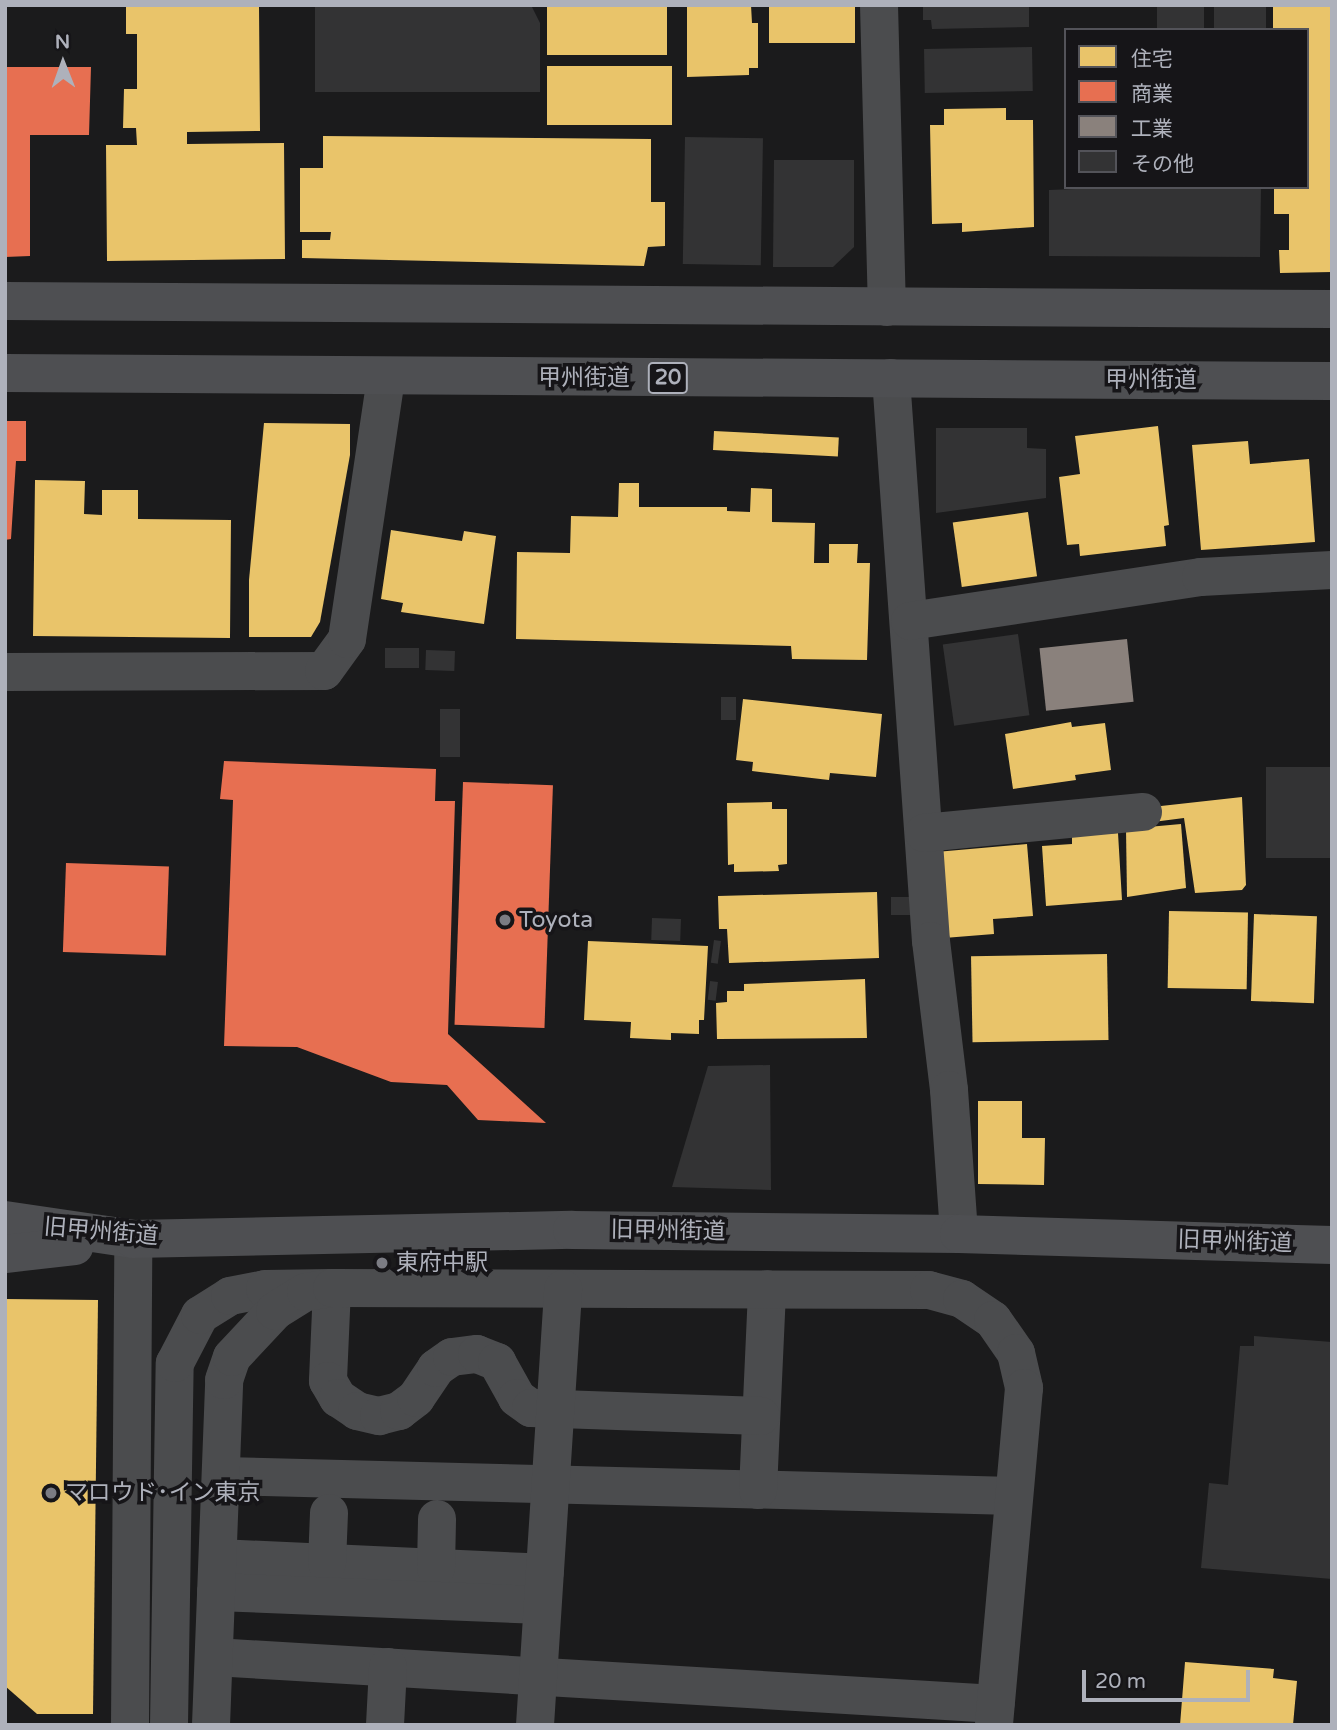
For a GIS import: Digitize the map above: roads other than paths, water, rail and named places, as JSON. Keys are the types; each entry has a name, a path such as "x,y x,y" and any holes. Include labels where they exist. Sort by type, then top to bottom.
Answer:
{"main road":[{"path":"5,301 1332,309"},
{"name":"甲州街道","path":"5,373 386,378 1332,381"},
{"name":"旧甲州街道","path":"5,1220 133,1239 572,1230 959,1234 1332,1245"},
{"path":"5,1254 133,1239"}],"street":[{"path":"879,5 887,307"},
{"path":"5,672 324,671 347,639 386,378"},
{"path":"891,378 924,833 959,1234"},
{"path":"910,621 1202,577 1332,570"},
{"path":"924,833 1143,812"},
{"path":"131,1725 133,1239"},
{"path":"332,1288 328,1381 338,1398 357,1411 379,1416 399,1411 416,1398 436,1368 452,1357 477,1354 497,1362 517,1398 531,1408 556,1413 761,1416"},
{"path":"211,1725 224,1380 232,1357 275,1311 306,1292 332,1288"},
{"path":"169,1725 175,1363 200,1315 230,1296 265,1289 332,1288 929,1290 962,1298 993,1320 1016,1353 1024,1388 995,1715 538,1676 214,1657"},
{"path":"535,1725 564,1289"},
{"path":"758,1490 767,1289"},
{"path":"133,1323 175,1363"},
{"path":"221,1476 1014,1496"},
{"path":"327,1563 329,1513"},
{"path":"436,1568 437,1519"},
{"path":"217,1575 327,1563 436,1568 544,1589"},
{"path":"217,1575 544,1589"},
{"path":"385,1725 388,1667"}],"place":[{"name":"Toyota","path":"505,920"},
{"name":"東府中駅","path":"382,1263"},
{"name":"マロウド･イン東京","path":"51,1493"}]}
